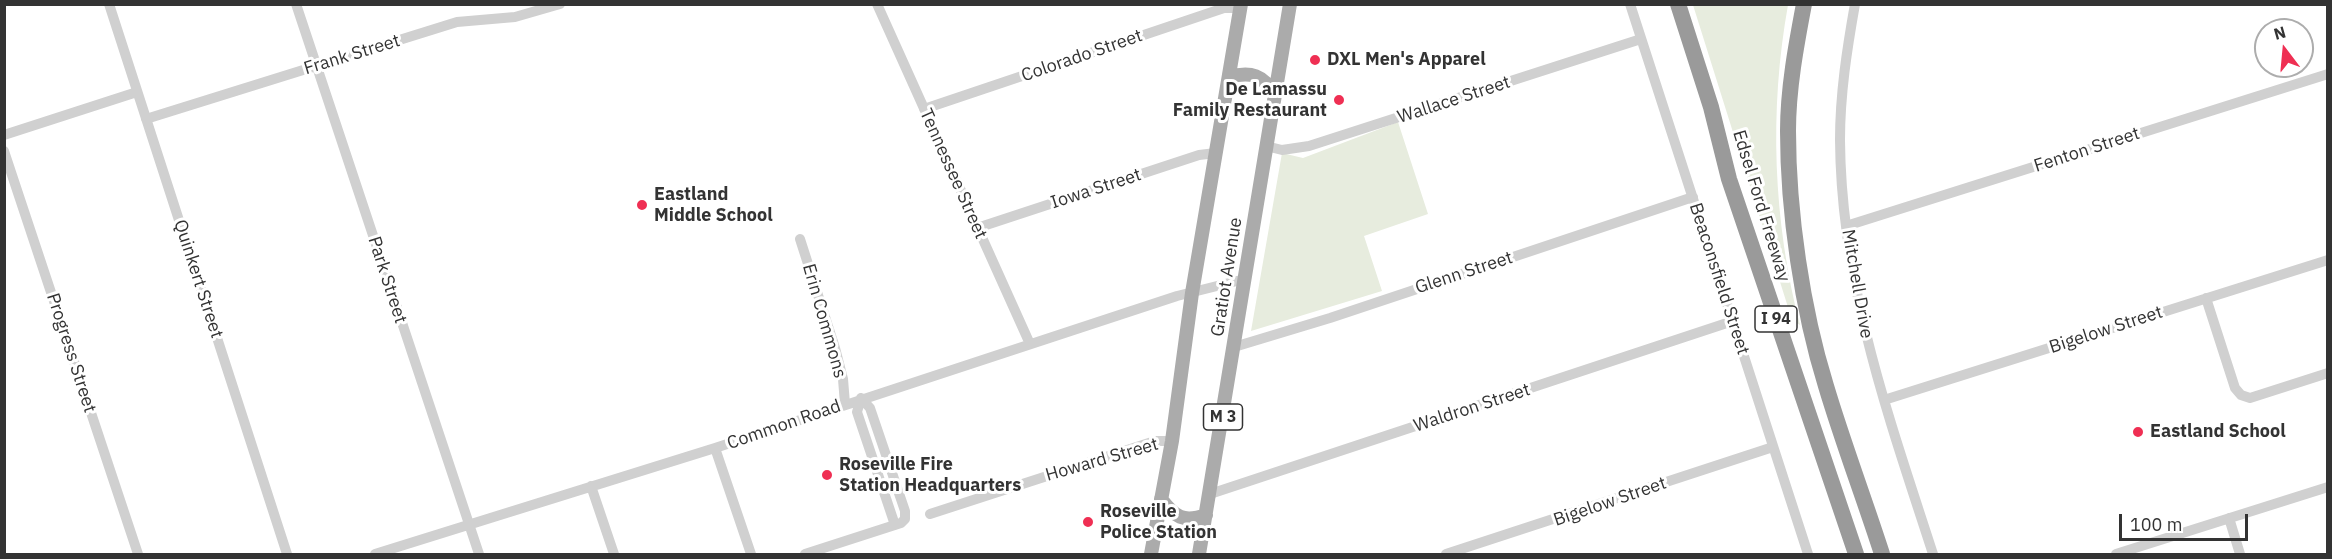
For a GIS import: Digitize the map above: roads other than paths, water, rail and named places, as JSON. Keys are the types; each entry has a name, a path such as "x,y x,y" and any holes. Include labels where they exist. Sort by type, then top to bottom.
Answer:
{"highway":[{"name":"Edsel Ford Freeway","path":"1678,4 1711,107 1733,190 1856,555"},
{"name":"Edsel Ford Freeway","path":"1804,4 1795,48 1788,128 1790,185 1796,238 1805,298 1826,386 1882,555"},
{"path":"1825,459 1846,555"}],"main road":[{"name":"Gratiot Avenue","path":"1199,555 1290,4"},
{"name":"Gratiot Avenue","path":"1151,555 1172,441 1192,293 1241,6"},
{"path":"1229,77 1255,74 1270,85 1275,95"},
{"path":"1161,499 1168,508 1182,518 1189,519 1206,515"}],"street":[{"name":"Quinkert Street","path":"109,4 287,555"},
{"name":"Park Street","path":"296,4 478,555"},
{"name":"Frank Street","path":"146,119 457,22 515,17 560,4"},
{"name":"Tennessee Street","path":"876,4 1030,344"},
{"name":"Beaconsfield Street","path":"1630,4 1808,555"},
{"name":"Mitchell Drive","path":"1855,4 1845,66 1840,140 1846,226 1860,314 1884,400 1933,555"},
{"name":"Colorado Street","path":"924,109 1224,8 1241,6"},
{"name":"Wallace Street","path":"1266,146 1282,150 1309,147 1641,39"},
{"name":"Fenton Street","path":"1846,226 2328,74"},
{"path":"4,135 137,92"},
{"name":"Progress Street","path":"4,151 138,555"},
{"name":"Iowa Street","path":"977,228 1199,155 1216,153"},
{"name":"Glenn Street","path":"1234,347 1330,318 1694,197"},
{"name":"Erin Commons","path":"800,239 835,348 843,379 845,404"},
{"name":"Bigelow Street","path":"1884,400 2328,260"},
{"name":"Common Road","path":"375,555 715,448 1030,344 1192,293 1245,279"},
{"path":"2206,298 2235,388 2241,395 2250,398 2328,373"},
{"name":"Waldron Street","path":"1210,494 1732,321"},
{"path":"805,555 895,525 857,412 861,398"},
{"name":"Howard Street","path":"930,514 1155,441 1172,441"},
{"name":"Bigelow Street","path":"1446,555 1773,447"},
{"path":"715,448 751,555"},
{"path":"591,486 614,555"},
{"path":"2116,555 2328,487"},
{"path":"2229,518 2240,555"}],"place":[{"name":"DXL Men's Apparel","path":"1315,60"},
{"name":"De Lamassu Family Restaurant","path":"1339,100"},
{"name":"Eastland Middle School","path":"642,205"},
{"name":"Eastland School","path":"2138,432"},
{"name":"Roseville Fire Station Headquarters","path":"827,475"},
{"name":"Roseville Police Station","path":"1088,522"}]}
